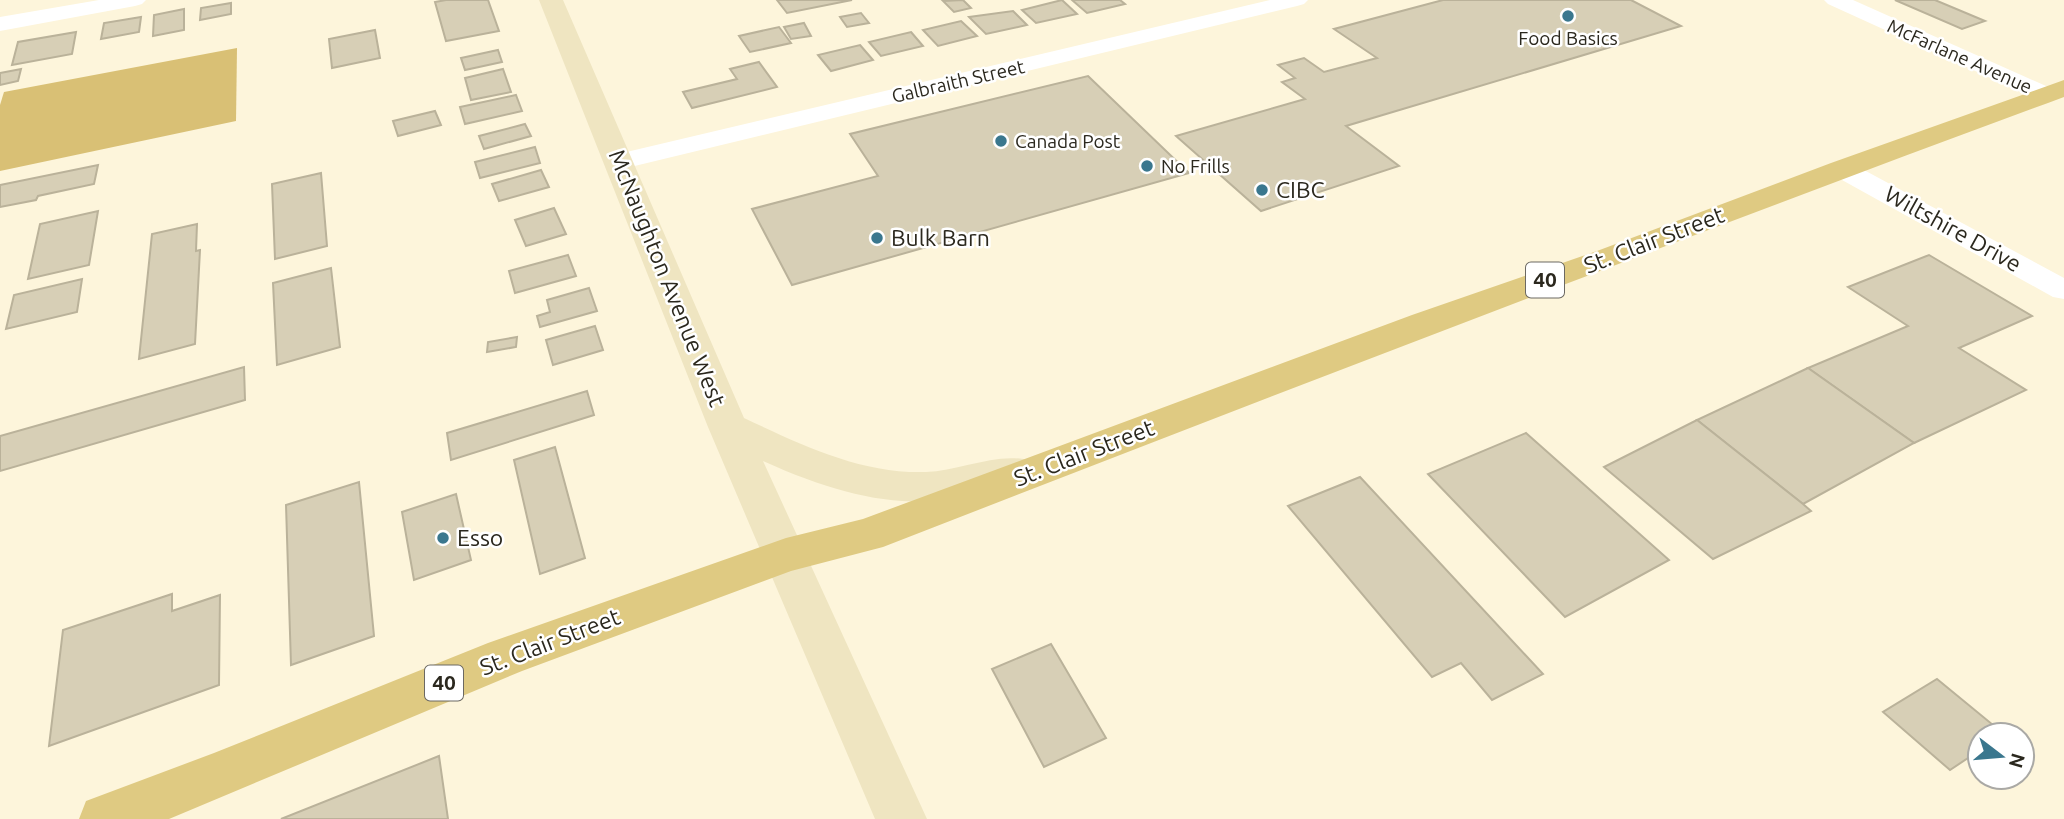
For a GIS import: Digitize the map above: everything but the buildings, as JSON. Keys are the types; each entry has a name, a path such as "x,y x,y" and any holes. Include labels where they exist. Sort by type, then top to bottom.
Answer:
{"main road":[{"name":"McNaughton Avenue West","path":"551,0 569,37 728,427 901,819"},
{"name":"St. Clair Street","path":"105,819 234,770 505,657 786,555 869,535 1413,327 1609,258 2055,91"},
{"path":"728,427 807,464 865,484 923,488 1043,468"}],"street":[{"path":"0,24 135,0"},
{"name":"Galbraith Street","path":"618,162 1297,0"},
{"name":"McFarlane Avenue","path":"1835,0 2055,91"},
{"name":"Wiltshire Drive","path":"1842,169 2064,290"}],"shaded area":[{"path":"237,48 236,121 0,171 0,105 4,92"}],"place":[{"name":"Food Basics","path":"1568,16"},
{"name":"Canada Post","path":"1001,141"},
{"name":"No Frills","path":"1147,166"},
{"name":"CIBC","path":"1262,190"},
{"name":"Bulk Barn","path":"877,238"},
{"name":"Esso","path":"443,538"}]}
